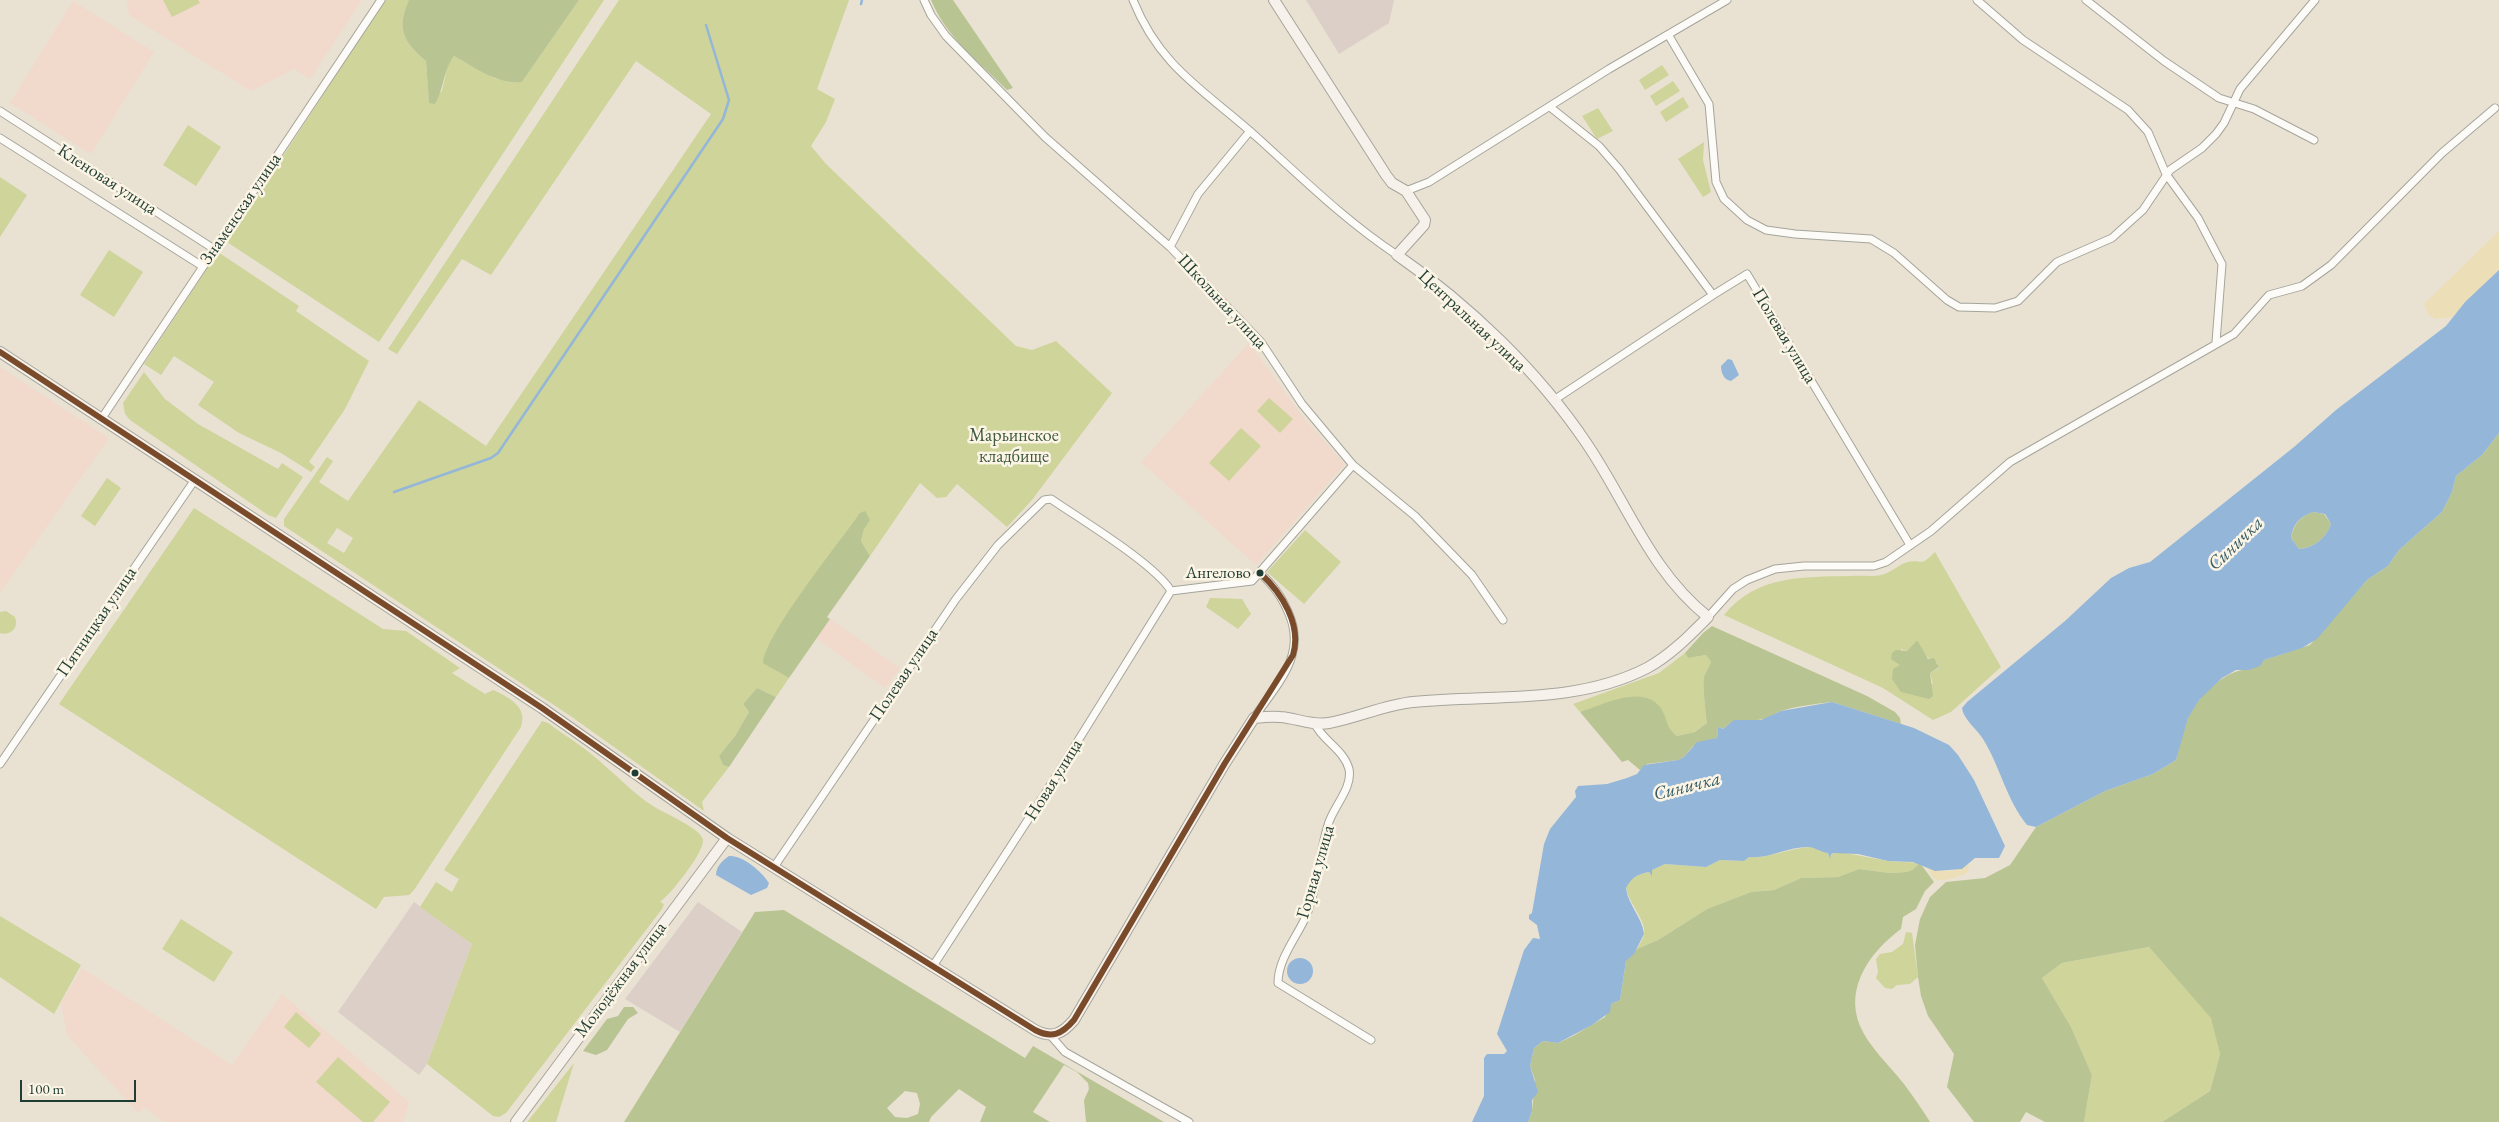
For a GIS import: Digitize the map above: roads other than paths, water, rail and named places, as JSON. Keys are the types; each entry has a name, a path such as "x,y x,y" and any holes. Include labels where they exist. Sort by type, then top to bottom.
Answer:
{"street":[{"name":"Знаменская улица","path":"102,418 381,0"},
{"name":"Школьная улица","path":"924,0 930,15 946,36 1039,130 1170,247 1261,342 1302,404 1353,466 1415,516 1466,569 1502,620"},
{"name":"Центральная улица","path":"1134,0 1148,30 1168,61 1194,86 1250,131 1359,228 1435,282 1479,322 1554,400 1588,445 1668,578 1708,617"},
{"path":"1274,0 1386,175 1392,183 1406,191 1418,206 1425,220 1424,225 1397,255"},
{"path":"1406,191 1430,182 1609,69 1669,36 1727,0"},
{"path":"1977,0 2022,40 2128,110 2154,140 2166,174 2198,218 2222,264 2216,342"},
{"path":"2086,0 2164,61 2220,98 2254,109 2314,140"},
{"path":"1669,36 1708,104 1716,182 1724,199 1747,220 1766,230 1795,234 1871,239 1894,253 1933,290 1959,307 1995,308 2018,301 2057,262 2112,238 2143,210 2166,174 2215,136 2224,123 2240,88 2314,0"},
{"path":"1550,107 1598,146 1619,170 1712,295 1554,400"},
{"path":"1254,718 1280,716 1315,724 1328,723 1381,708 1410,703 1538,696 1576,691 1648,667 1683,642 1733,589 1761,574 1775,569 1804,566 1874,566 1886,562 1910,544 1932,531 2010,462 2130,394 2216,342 2234,334 2269,295 2302,286 2331,264 2435,160 2495,108"},
{"name":"Кленовая улица","path":"0,111 214,249"},
{"path":"1170,247 1198,194 1250,131"},
{"name":"Кленовая улица","path":"0,138 202,266"},
{"name":"Полевая улица","path":"1712,295 1747,274 1910,544"},
{"path":"0,352 542,708 727,838 1038,1031 1051,1036 1065,1052 1189,1122"},
{"path":"1171,591 1252,581 1353,466"},
{"name":"Пятницкая улица","path":"0,764 194,480"},
{"name":"Полевая улица","path":"774,867 982,564 1039,504 1051,499 1142,562 1171,591"},
{"path":"1051,1036 1060,1033 1074,1020 1225,763 1287,667 1296,646 1294,629 1283,600 1260,573"},
{"name":"Новая улица","path":"933,966 1048,789 1171,591"},
{"name":"Горная улица","path":"1315,724 1318,732 1344,758 1349,769 1349,782 1328,824 1308,912 1282,963 1278,983 1371,1040"},
{"name":"Молодёжная улица","path":"516,1122 727,838"}],"water":[{"name":"Синичка","path":"2499,270 2499,433 2482,455 2456,476 2452,492 2442,512 2399,550 2388,566 2367,580 2317,639 2302,648 2264,660 2260,666 2249,670 2236,670 2222,678 2199,700 2188,718 2176,760 2153,774 2105,791 2036,827 2027,825 2008,793 1989,749 1963,712 1962,708 1967,702 2065,621 2111,578 2129,568 2150,562 2294,447 2336,410 2446,326 2465,302","holes":["2313,512 2325,514 2331,524 2326,534 2310,547 2299,549 2291,538 2293,529 2298,522 2304,516"]},
{"path":"1728,359 1732,360 1739,375 1731,381 1725,378 1721,369 1721,366"},
{"name":"Синичка","path":"1832,702 1914,728 1949,745 1958,755 1974,780 2005,846 1999,858 1975,858 1962,869 1935,871 1913,862 1888,861 1858,854 1834,853 1831,854 1830,859 1828,853 1808,847 1764,856 1749,857 1744,861 1720,860 1706,867 1665,864 1652,870 1652,876 1649,872 1638,875 1630,881 1626,888 1629,900 1641,922 1644,934 1634,954 1626,961 1620,1000 1611,1004 1610,1012 1592,1025 1558,1043 1543,1041 1534,1048 1530,1066 1538,1092 1532,1100 1532,1111 1528,1122 1472,1122 1484,1096 1484,1058 1487,1054 1504,1054 1507,1051 1497,1034 1524,950 1533,938 1540,939 1537,925 1529,919 1529,915 1532,913 1544,844 1550,829 1576,797 1575,791 1578,786 1607,784 1637,774 1644,765 1678,760 1684,757 1697,742 1717,738 1718,727 1723,729 1734,720 1761,720 1781,711"},
{"path":"729,856 740,858 757,869 769,883 767,888 751,895 716,875 722,861"},
{"path":"1300,958 1309,962 1313,971 1309,980 1300,984 1291,980 1287,971 1291,962"}],"waterway":[{"path":"861,4 862,0"},
{"path":"394,492 491,458 498,453 723,119 729,100 706,25"}],"place":[{"name":"Ангелово","path":"1260,573"}],"park label":[{"name":"Марьинское кладбище","path":"1014,446"}]}
